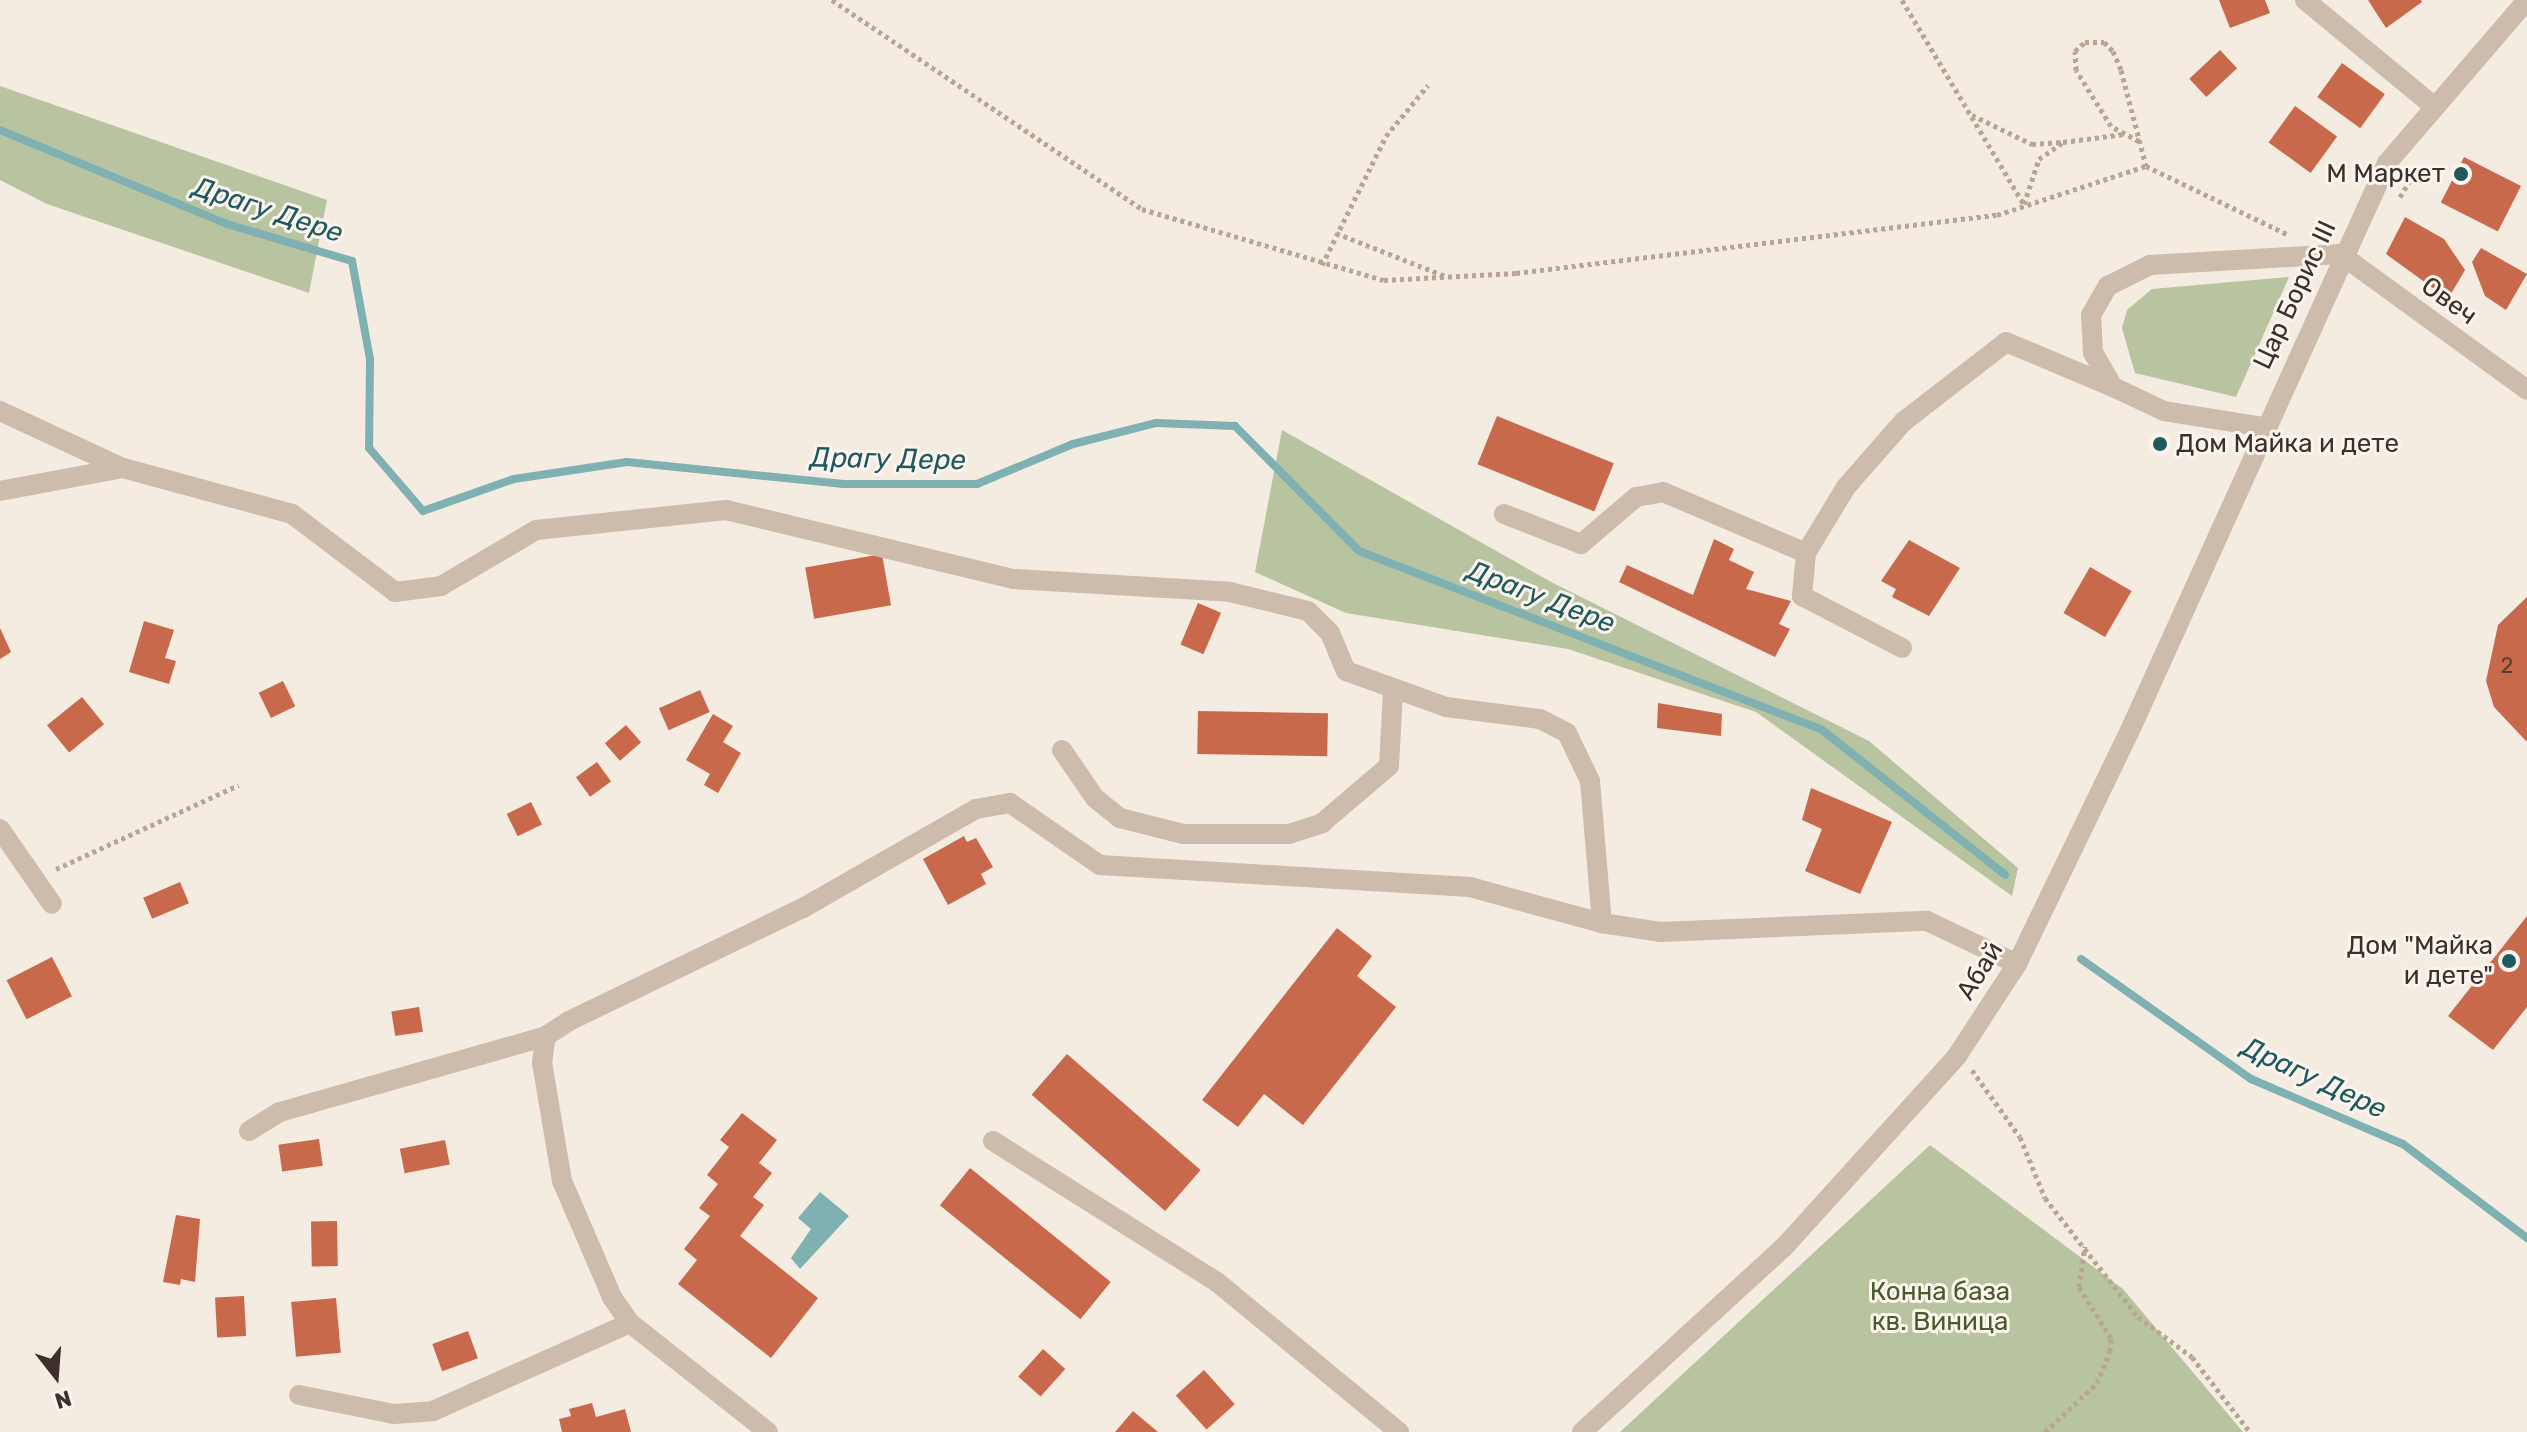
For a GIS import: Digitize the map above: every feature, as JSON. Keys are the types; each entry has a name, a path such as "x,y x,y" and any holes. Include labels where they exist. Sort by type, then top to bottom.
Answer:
{"street":[{"path":"2305,0 2431,104"},
{"name":"Цар Борис III","path":"2264,427 2340,254 2387,163 2431,104 2527,0"},
{"path":"2113,387 2089,333 2108,286 2124,274 2150,265 2308,251 2340,254"},
{"name":"Овеч","path":"2340,254 2527,390"},
{"path":"1902,648 1802,596 1806,553 1846,487 1903,422 2006,342 2164,411 2264,427"},
{"path":"0,411 123,468 292,514 395,592 441,586 536,530 726,510 1014,579 1230,592 1308,611 1330,633 1346,671 1393,691 1446,707 1540,719 1567,733 1590,781 1602,923"},
{"name":"Абай","path":"1582,1432 1784,1247 1957,1056 2017,964 2264,427"},
{"path":"0,491 123,468"},
{"path":"1504,514 1581,544 1636,497 1663,492 1806,553"},
{"path":"1062,750 1095,798 1120,818 1183,834 1289,834 1322,823 1389,766 1393,691"},
{"path":"249,1131 280,1112 546,1036 803,908 976,809 1010,803 1100,865 1470,887 1602,923 1661,932 1927,921 2017,964"},
{"path":"0,829 52,904"},
{"path":"546,1036 542,1063 562,1181 630,1323 765,1431"},
{"path":"993,1141 1217,1282 1399,1432"},
{"path":"299,1395 394,1414 433,1411 630,1323"}],"path":[{"path":"832,0 1142,209 1322,265 1384,280 1813,240 1997,215 2146,166 2282,228 2308,251"},
{"path":"1902,0 2024,205"},
{"path":"2139,141 2111,126 2076,70 2075,51 2085,42 2104,42 2113,51 2139,141 2146,166"},
{"path":"1322,265 1386,136 1428,85"},
{"path":"1970,114 2032,144 2125,133"},
{"path":"2024,205 2039,159 2063,142"},
{"path":"2391,212 2424,157"},
{"path":"1336,233 1446,276"},
{"path":"40,885 99,844 133,839 239,785"},
{"path":"1957,1056 1991,1090 2045,1198 2138,1317 2192,1357 2250,1432"},
{"path":"2045,1432 2097,1383 2110,1351 2111,1338 2079,1287 2085,1246"}],"green space":[{"path":"0,86 327,200 309,293 47,204 0,180"},
{"path":"2289,277 2236,397 2135,373 2122,328 2127,310 2152,289"},
{"path":"1282,430 1553,583 1869,741 2018,868 2012,896 1756,712 1568,649 1346,613 1255,572"},
{"name":"Конна база кв. Виница","path":"1930,1145 2123,1289 2243,1432 1620,1432"}],"water":[{"path":"820,1192 849,1216 800,1269 791,1258 811,1229 798,1218"}],"building":[{"path":"2219,0 2265,0 2270,13 2230,28"},
{"path":"2368,0 2421,0 2422,2 2386,28"},
{"path":"2220,50 2237,68 2206,97 2189,79"},
{"path":"2342,63 2385,94 2360,128 2317,97"},
{"path":"2295,106 2337,137 2311,173 2269,142"},
{"path":"2464,157 2521,186 2498,231 2441,202"},
{"path":"2405,217 2444,239 2465,270 2448,299 2386,254"},
{"path":"2481,248 2527,274 2506,310 2485,296 2472,262"},
{"path":"1497,416 1614,463 1594,511 1478,464"},
{"path":"1714,539 1734,549 1729,560 1754,572 1746,589 1791,601 1779,624 1790,629 1775,657 1619,582 1627,565 1693,595"},
{"path":"1909,540 1960,568 1929,616 1892,597 1896,589 1881,581"},
{"path":"882,554 891,605 814,619 805,568"},
{"path":"2090,567 2132,591 2105,637 2064,613"},
{"path":"2527,597 2527,742 2494,707 2486,681 2498,625"},
{"path":"1198,603 1221,613 1203,654 1180,644"},
{"path":"144,621 174,630 165,658 176,661 169,684 129,672"},
{"path":"0,628 11,652 0,659"},
{"path":"283,681 295,706 271,718 259,693"},
{"path":"700,690 710,712 669,730 659,708"},
{"path":"82,697 104,724 69,753 47,725"},
{"path":"1658,703 1722,714 1721,736 1657,728"},
{"path":"1198,711 1328,713 1327,756 1197,754"},
{"path":"713,714 733,726 723,742 741,753 718,793 704,785 710,774 686,760"},
{"path":"626,725 641,742 620,761 605,743"},
{"path":"597,762 611,781 590,797 576,777"},
{"path":"1811,788 1892,822 1860,894 1805,871 1822,829 1802,820"},
{"path":"531,802 542,824 518,836 507,814"},
{"path":"964,836 967,842 976,838 993,867 981,874 986,884 948,905 923,859"},
{"path":"180,882 189,903 152,919 143,898"},
{"name":"Дом \"Майка и дете\"","path":"2527,916 2527,1007 2493,1050 2448,1016"},
{"path":"1337,928 1372,956 1357,976 1396,1007 1303,1125 1264,1094 1238,1127 1202,1100"},
{"path":"52,957 72,996 27,1019 7,980"},
{"path":"419,1007 423,1032 395,1036 391,1011"},
{"path":"1067,1054 1201,1170 1165,1211 1032,1095"},
{"path":"742,1113 777,1140 759,1163 772,1173 753,1197 764,1205 740,1236 818,1298 771,1358 678,1284 697,1260 684,1249 710,1216 699,1208 718,1184 707,1175 729,1147 720,1140"},
{"path":"319,1139 323,1166 282,1171 278,1145"},
{"path":"445,1140 450,1165 405,1173 400,1149"},
{"path":"970,1168 1111,1282 1080,1319 940,1205"},
{"path":"176,1215 200,1219 195,1282 181,1279 180,1285 163,1282"},
{"path":"311,1221 337,1221 338,1266 312,1266"},
{"path":"244,1296 246,1336 217,1337 215,1298"},
{"path":"336,1298 341,1353 296,1357 291,1302"},
{"path":"468,1331 478,1358 442,1371 432,1344"},
{"path":"1043,1349 1065,1369 1041,1397 1018,1376"},
{"path":"1204,1370 1235,1404 1207,1430 1176,1395"},
{"path":"592,1403 596,1417 625,1409 631,1432 562,1432 559,1419 571,1416 569,1409"},
{"path":"1133,1411 1158,1432 1115,1432"}],"waterway":[{"name":"Драгу Дере","path":"0,130 227,224 352,261 370,359 369,448 423,511 514,479 627,462 844,484 977,484 1073,444 1156,423 1235,426 1359,551 1821,729 2005,875"},
{"name":"Драгу Дере","path":"2081,959 2251,1079 2403,1144 2527,1238"}],"place":[{"name":"М Маркет","path":"2461,174"},
{"name":"Дом Майка и дете","path":"2160,444"},
{"name":"Дом \"Майка и дете\"","path":"2509,961"}]}
